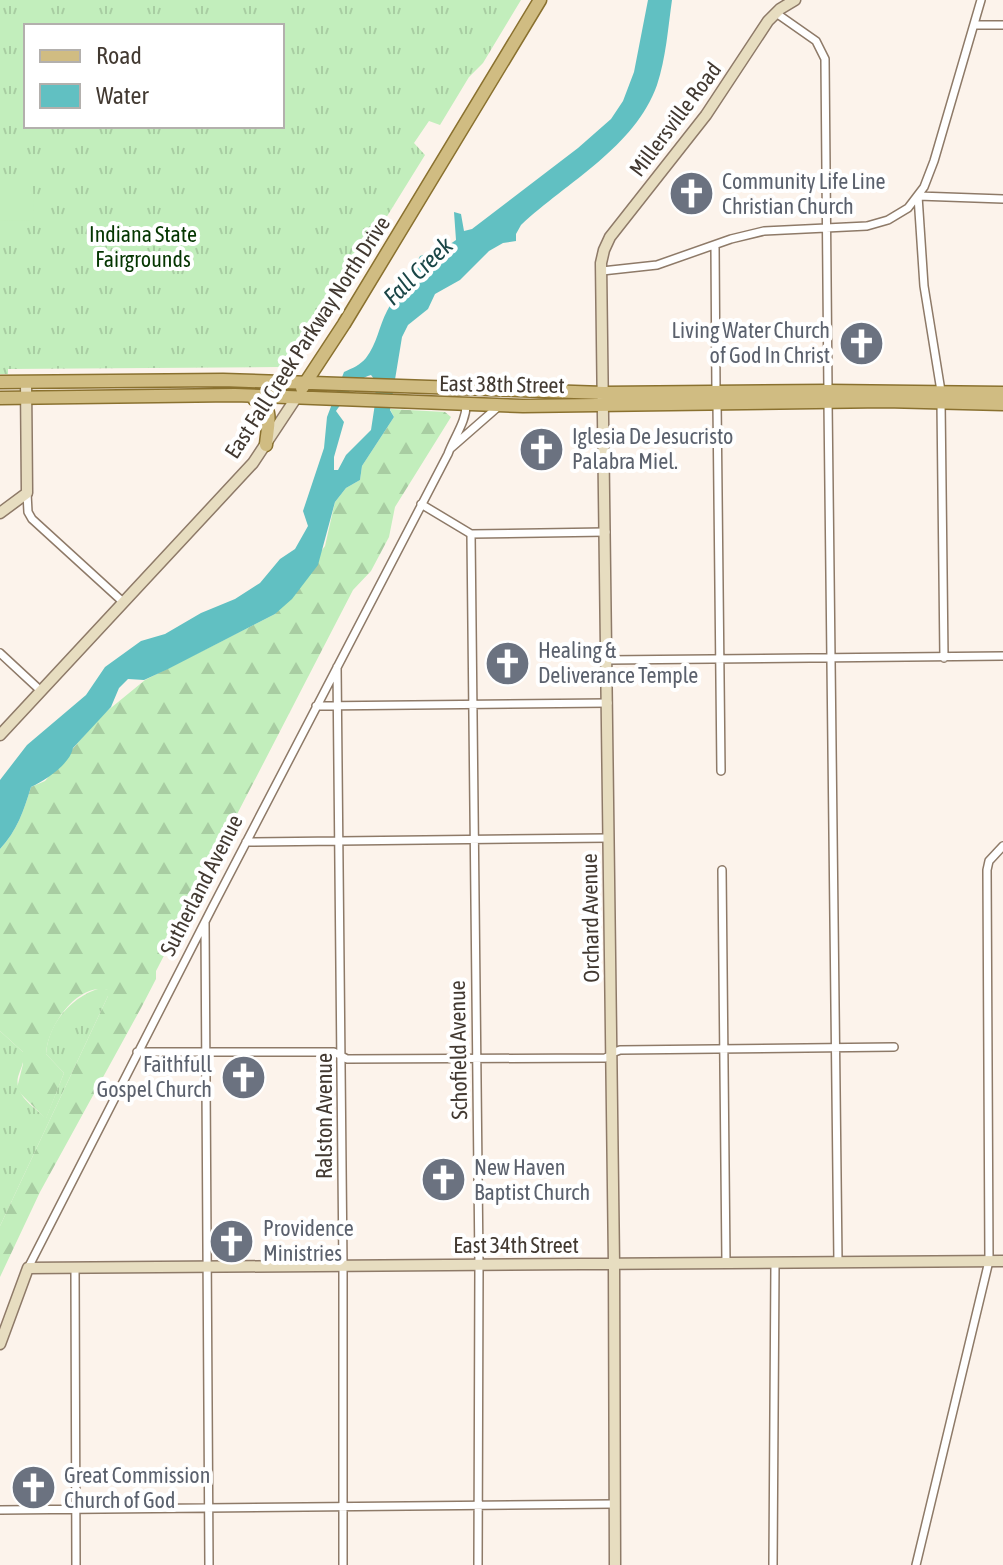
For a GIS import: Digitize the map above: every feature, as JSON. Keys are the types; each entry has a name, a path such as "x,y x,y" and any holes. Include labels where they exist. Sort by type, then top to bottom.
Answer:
{"main road":[{"name":"East Fall Creek Parkway North Drive","path":"296,398 540,0"},
{"name":"East 38th Street","path":"0,382 171,380 449,386 604,399"},
{"name":"East 38th Street","path":"0,398 235,395 501,405 716,396 941,397 1003,393"},
{"path":"235,395 265,404 269,415 266,445"},
{"name":"East 38th Street","path":"941,397 1003,404"}],"street":[{"name":"Millersville Road","path":"602,271 602,256 610,237 706,115 768,21 795,0"},
{"path":"602,271 657,265 764,231 854,228 881,223 908,208 918,196 934,161 981,0"},
{"path":"776,13 816,41 825,59 838,1262"},
{"path":"974,25 1003,25"},
{"path":"918,196 1003,199"},
{"path":"918,196 924,286 941,397 944,658"},
{"path":"715,245 721,771"},
{"name":"Orchard Avenue","path":"602,271 615,1565"},
{"path":"26,382 27,511 123,602"},
{"name":"East Fall Creek Parkway North Drive","path":"0,735 227,491 266,445 296,398"},
{"name":"Sutherland Avenue","path":"0,1344 28,1268 450,450 465,420 466,403"},
{"name":"Sutherland Avenue","path":"450,450 501,405"},
{"path":"0,513 27,493"},
{"path":"421,504 471,534 606,532"},
{"name":"Schofield Avenue","path":"471,534 479,1265 478,1565"},
{"path":"0,653 41,691"},
{"path":"607,660 1003,656"},
{"name":"Ralston Avenue","path":"337,666 343,1565"},
{"path":"316,706 608,703"},
{"path":"246,842 609,838"},
{"path":"916,1565 989,1261 987,870 989,861 1000,849"},
{"path":"722,870 726,1263"},
{"path":"205,920 209,1565"},
{"path":"137,1052 334,1052 347,1059 477,1059 605,1058 620,1050 894,1047"},
{"name":"East 34th Street","path":"28,1268 1003,1261"},
{"path":"773,1565 775,1263"},
{"path":"75,1268 76,1565"},
{"path":"0,1510 614,1504"}],"green space":[{"name":"Indiana State Fairgrounds","path":"0,0 521,0 440,125 429,121 414,143 425,155 303,352 292,364 279,367 8,369 8,374 0,374"},
{"path":"0,186 33,186 34,220 0,221"},
{"path":"390,409 445,412 451,417 395,507 389,537 371,571 353,590 156,971 156,979 141,1008 40,1192 0,1277 0,1226 108,996 108,990 96,989 75,1000 52,1031 46,1054 64,1073 46,1119 17,1088 23,1052 0,1031 0,849 23,812 31,787 45,781 101,716 145,680 275,614 325,546 335,502 346,488 360,480 362,466 394,417"},
{"path":"101,988 109,990 108,996 0,1226 0,1031 23,1052 19,1089 46,1118 64,1073 46,1054 51,1032 71,1004"}],"water":[{"name":"Fall Creek","path":"648,0 672,0 665,54 657,85 633,127 598,162 521,225 516,241 503,243 489,251 460,280 435,294 428,309 408,325 402,337 390,410 394,417 362,466 360,480 346,488 335,502 318,565 292,599 275,614 168,669 144,680 128,679 119,688 111,707 73,748 62,766 31,787 15,828 0,849 0,780 27,745 86,695 105,667 141,641 165,634 201,613 235,599 260,583 280,559 295,549 308,526 303,511 324,448 327,417 344,372 361,363 370,353 387,311 420,256 443,249 456,240 454,212 461,214 464,231 472,229 578,148 611,119 623,101 634,72","holes":["371,375 376,397 371,430 346,455 338,470 334,470 334,457 344,422 336,411 360,380"]}],"place":[{"name":"Community Life Line Christian Church","path":"691,194"},
{"name":"Living Water Church of God In Christ","path":"861,343"},
{"name":"Iglesia De Jesucristo Palabra Miel.","path":"541,449"},
{"name":"Healing & Deliverance Temple","path":"507,663"},
{"name":"Faithfull Gospel Church","path":"243,1077"},
{"name":"New Haven Baptist Church","path":"443,1180"},
{"name":"Providence Ministries","path":"232,1241"},
{"name":"Great Commission Church of God","path":"33,1488"}]}
